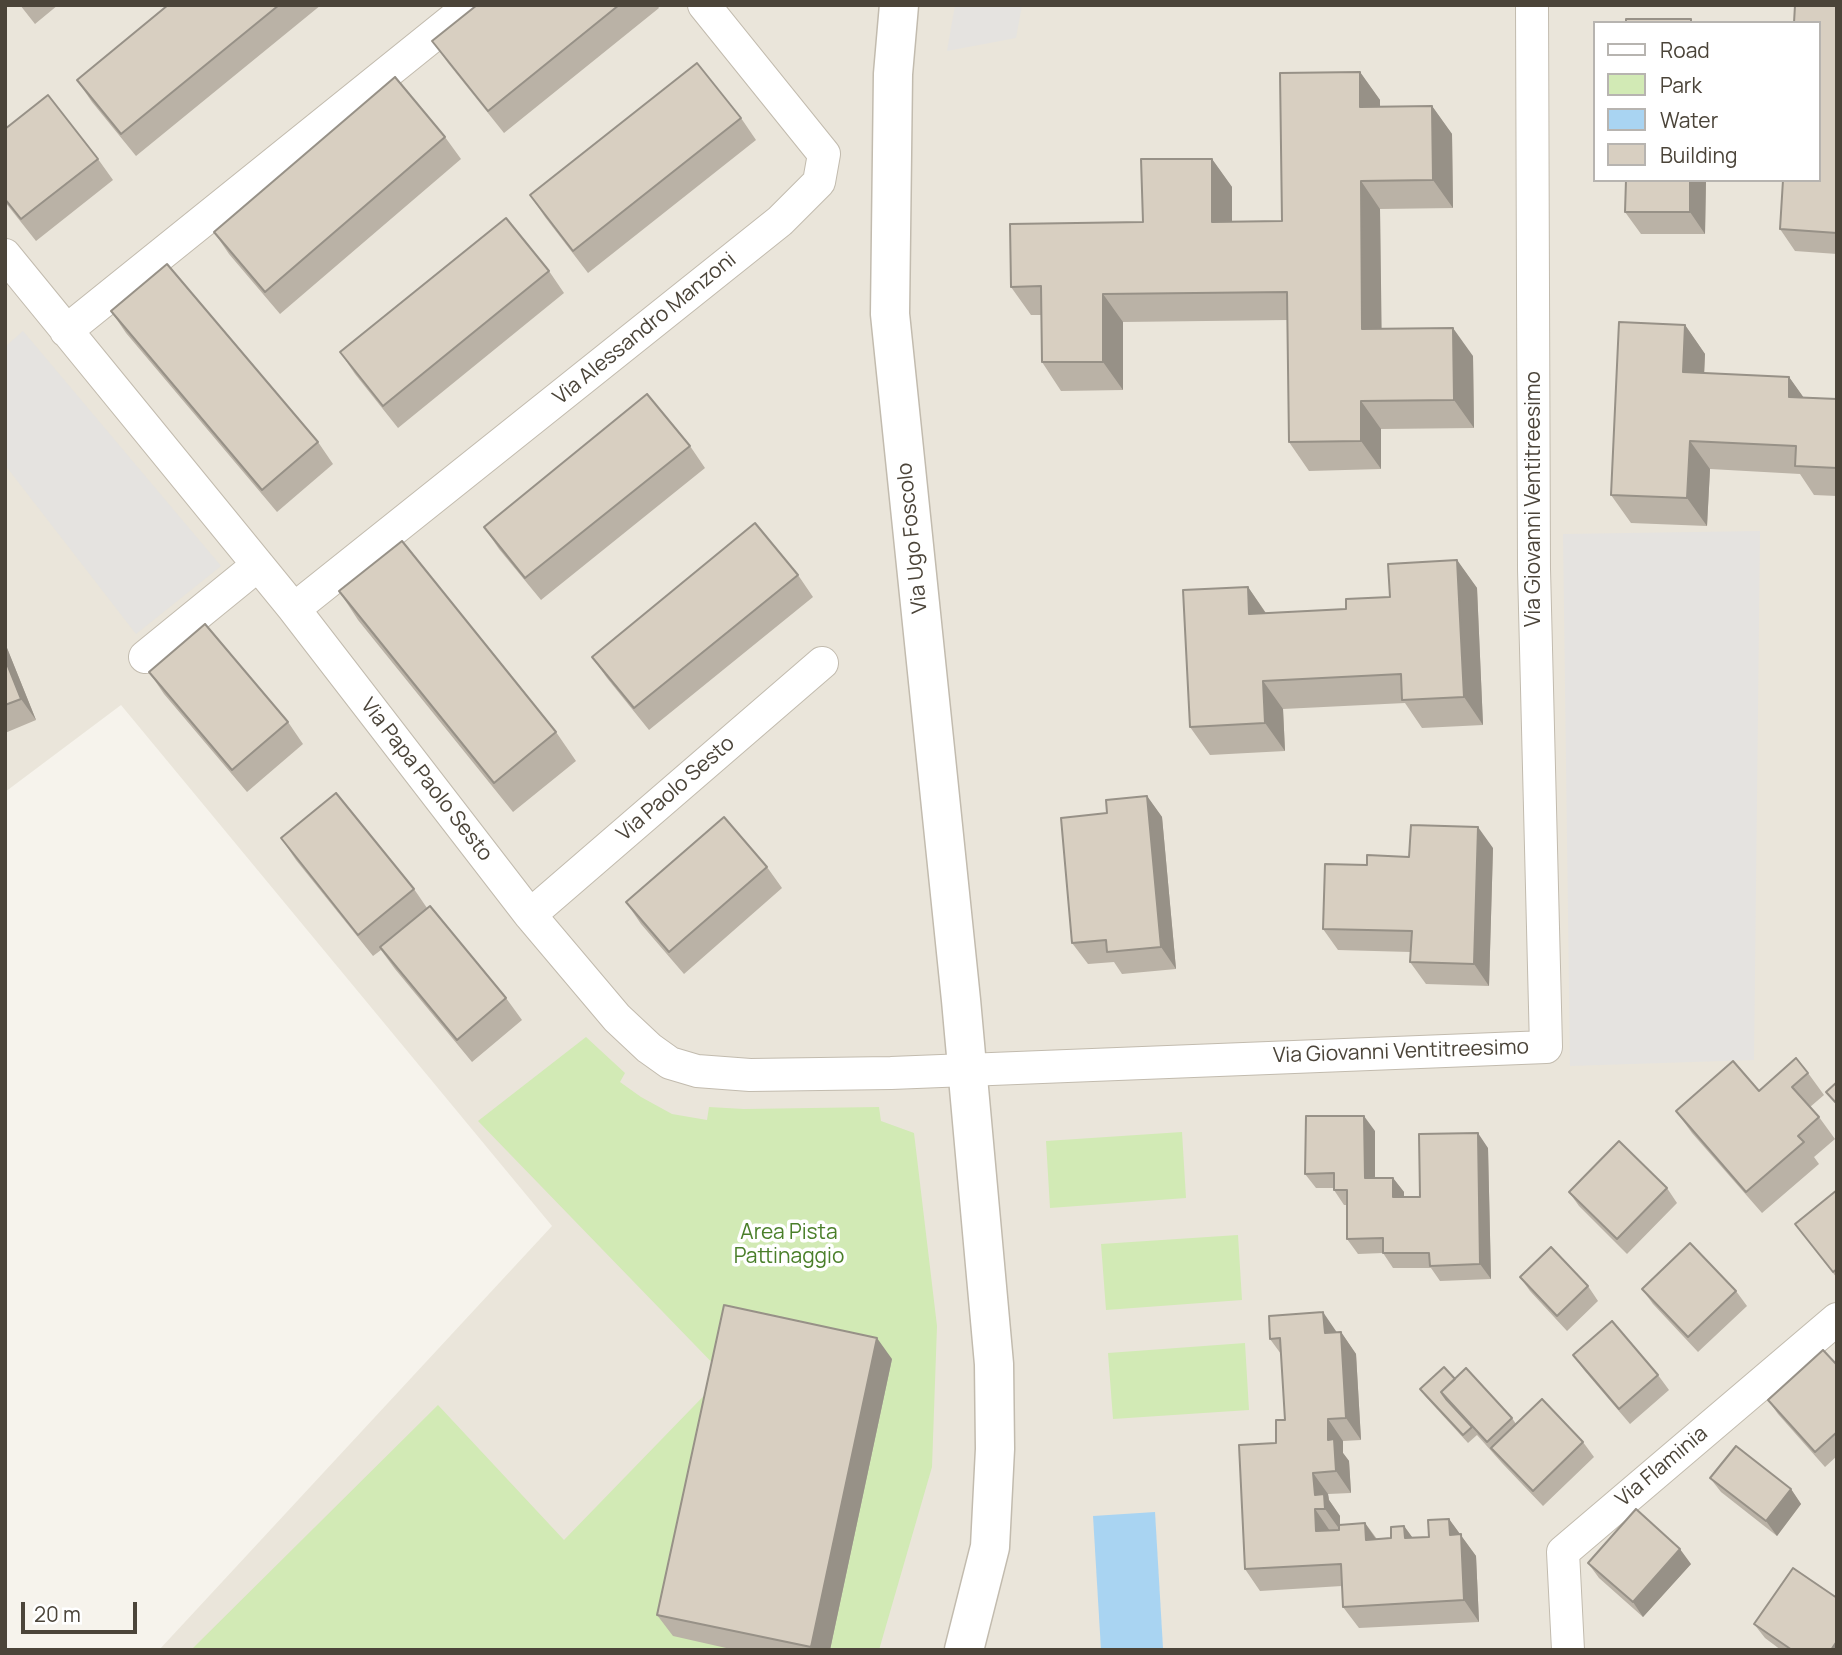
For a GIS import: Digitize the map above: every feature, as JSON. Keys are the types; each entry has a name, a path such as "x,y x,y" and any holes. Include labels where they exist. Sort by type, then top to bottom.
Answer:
{"street":[{"path":"66,331 471,5"},
{"name":"Via Alessandro Manzoni","path":"294,609 780,221 819,182 824,154 704,5"},
{"name":"Via Ugo Foscolo","path":"899,5 893,74 890,314 967,1070"},
{"name":"Via Giovanni Ventitreesimo","path":"967,1070 1546,1047 1534,569 1532,5"},
{"name":"Via Papa Paolo Sesto","path":"5,255 294,609 530,915 617,1018 649,1048 670,1063 697,1071 750,1075 967,1070"},
{"path":"145,657 258,565"},
{"name":"Via Paolo Sesto","path":"530,915 822,663"},
{"path":"964,1650 990,1547 995,1449 994,1364 967,1070"},
{"name":"Via Flaminia","path":"1568,1650 1563,1552 1837,1319"}],"shaded area":[{"path":"5,5 1837,5 1837,1650 159,1650 552,1226 121,705 5,792"},
{"path":"955,5 1022,5 1016,38 947,51"},
{"path":"23,331 221,566 136,634 5,465 5,347"},
{"path":"1760,531 1754,1060 1570,1066 1563,534"}],"green space":[{"name":"Area Pista Pattinaggio","path":"586,1037 625,1073 620,1082 672,1114 707,1120 709,1107 879,1107 881,1121 914,1133 937,1326 932,1467 879,1650 191,1650 438,1405 564,1540 724,1375 478,1121"},
{"path":"1182,1132 1186,1198 1050,1208 1046,1141"},
{"path":"1238,1235 1242,1300 1106,1310 1101,1244"},
{"path":"1245,1343 1249,1410 1113,1419 1108,1353"}],"water":[{"path":"1155,1512 1163,1648 1101,1650 1093,1516"}],"building":[{"path":"168,5 279,5 121,134 77,80"},
{"path":"477,5 619,5 488,111 432,41"},
{"path":"1795,5 1837,5 1837,233 1780,229 1783,182 1821,182 1821,21 1794,21"},
{"path":"1626,19 1691,19 1691,21"},
{"path":"697,63 741,118 573,251 530,195"},
{"path":"1360,72 1360,107 1432,106 1433,180 1361,181 1362,329 1453,328 1454,400 1361,401 1361,441 1289,442 1287,292 1103,294 1103,362 1042,362 1041,286 1011,287 1010,224 1143,222 1141,159 1212,159 1212,222 1282,221 1280,73"},
{"path":"395,77 445,137 265,292 214,232"},
{"path":"48,95 98,159 21,219 5,199 5,129"},
{"path":"1626,182 1690,182 1690,212 1625,212"},
{"path":"506,218 549,271 383,406 340,352"},
{"path":"167,264 318,442 262,490 111,311"},
{"path":"1619,322 1685,325 1683,372 1789,377 1789,397 1837,399 1837,468 1795,466 1796,446 1690,441 1687,498 1611,495"},
{"path":"647,394 690,446 525,578 484,527"},
{"path":"755,523 798,575 634,708 592,657"},
{"path":"402,541 556,732 494,783 339,591"},
{"path":"1457,560 1464,697 1402,700 1401,674 1263,681 1265,723 1190,727 1183,590 1248,587 1249,614 1346,609 1346,599 1390,597 1388,564"},
{"path":"205,624 288,722 232,770 149,672"},
{"path":"5,659 21,699 5,705"},
{"path":"336,793 414,889 358,935 281,838"},
{"path":"1147,796 1161,947 1107,952 1106,940 1072,943 1061,818 1107,813 1106,800"},
{"path":"724,817 767,867 669,952 626,902"},
{"path":"1411,825 1478,827 1474,964 1410,962 1412,931 1323,929 1325,864 1367,865 1367,855 1409,857"},
{"path":"430,906 506,998 457,1040 380,947"},
{"path":"1796,1058 1808,1073 1792,1087 1819,1117 1798,1136 1804,1142 1746,1192 1676,1111 1733,1061 1759,1091"},
{"path":"1837,1082 1837,1104 1826,1092"},
{"path":"1306,1116 1364,1116 1365,1178 1393,1178 1393,1197 1420,1197 1419,1134 1478,1133 1480,1264 1430,1266 1429,1253 1383,1253 1383,1238 1347,1239 1347,1190 1334,1190 1334,1173 1305,1174"},
{"path":"1619,1141 1667,1188 1617,1239 1569,1192"},
{"path":"1837,1190 1837,1269 1833,1272 1795,1224"},
{"path":"1690,1243 1736,1291 1688,1337 1642,1289"},
{"path":"1551,1247 1588,1286 1557,1316 1520,1277"},
{"path":"724,1305 877,1338 811,1647 657,1615"},
{"path":"1323,1312 1325,1333 1341,1332 1346,1418 1328,1419 1328,1440 1334,1439 1336,1471 1313,1473 1315,1495 1324,1494 1325,1509 1315,1509 1316,1531 1339,1530 1339,1525 1365,1523 1366,1540 1391,1538 1391,1527 1404,1526 1405,1538 1429,1537 1428,1520 1449,1519 1450,1535 1461,1534 1464,1600 1343,1607 1341,1564 1245,1569 1239,1445 1276,1443 1276,1420 1285,1420 1280,1338 1270,1339 1269,1316"},
{"path":"1612,1321 1658,1375 1619,1409 1573,1355"},
{"path":"1823,1350 1837,1365 1837,1432 1815,1452 1768,1400"},
{"path":"1444,1367 1455,1379 1441,1392 1472,1427 1463,1435 1420,1389"},
{"path":"1466,1368 1512,1418 1487,1442 1441,1392"},
{"path":"1542,1399 1583,1442 1533,1491 1491,1448"},
{"path":"1736,1446 1791,1489 1766,1521 1710,1478"},
{"path":"1636,1509 1680,1549 1633,1602 1588,1563"},
{"path":"1793,1568 1837,1598 1837,1641 1831,1650 1792,1650 1754,1624"}]}
